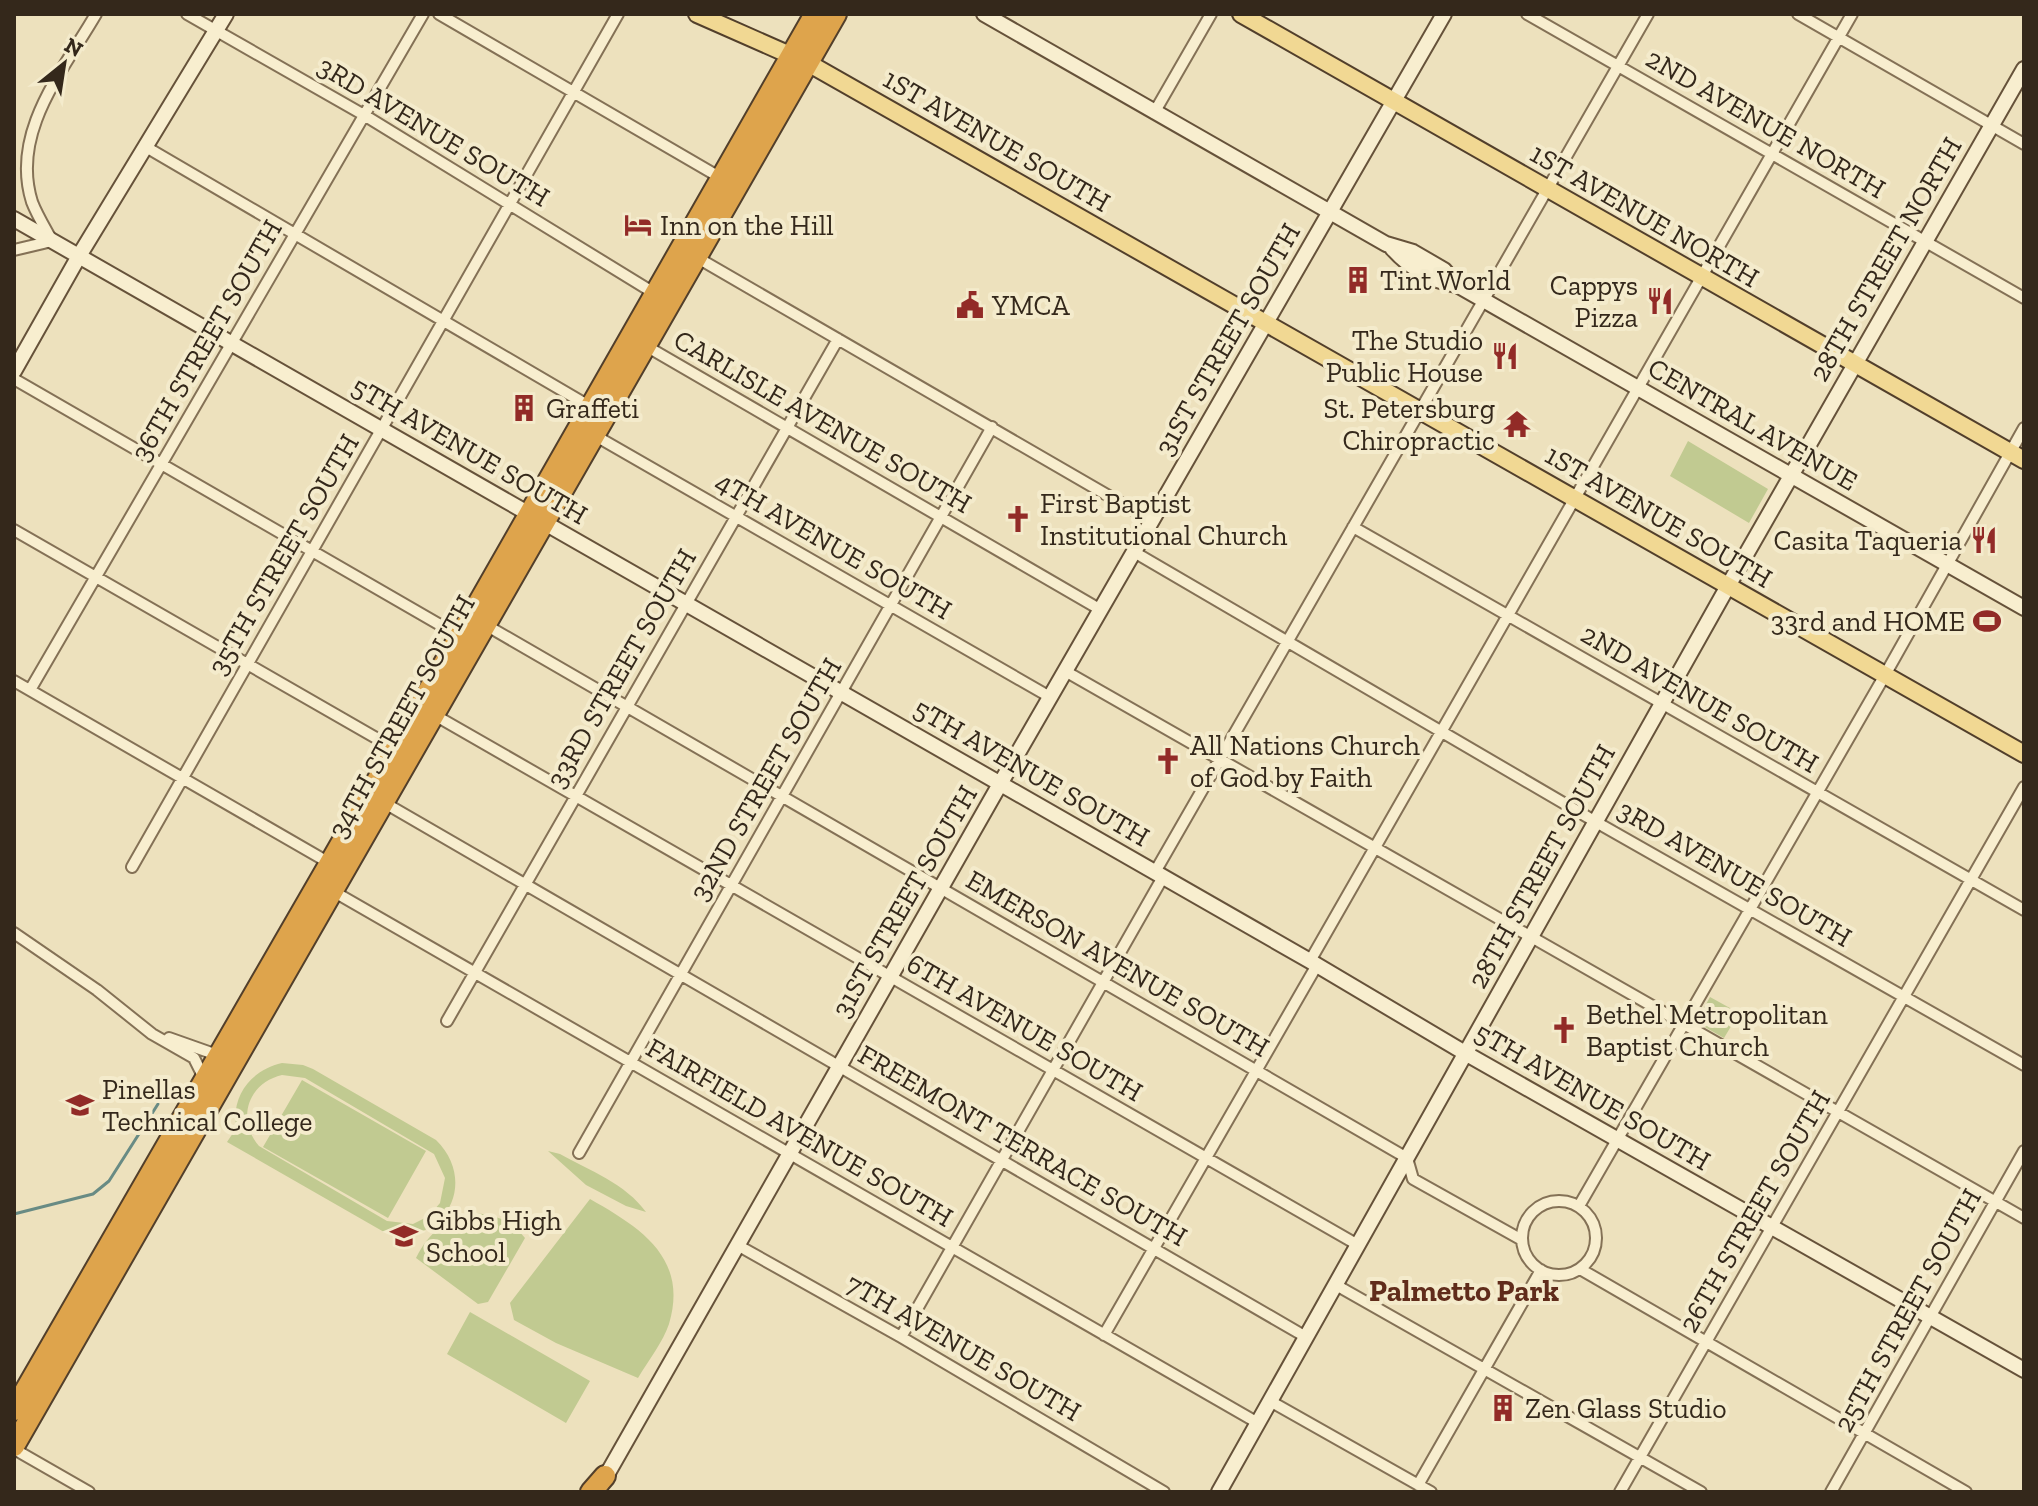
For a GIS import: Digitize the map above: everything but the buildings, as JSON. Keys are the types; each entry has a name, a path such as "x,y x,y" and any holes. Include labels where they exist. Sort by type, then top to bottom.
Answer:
{"highway":[{"name":"34TH STREET SOUTH","path":"536,518 594,435 751,162 799,59 815,14"},
{"name":"34TH STREET SOUTH","path":"338,868 536,518 589,406 759,111 836,14"},
{"path":"751,162 747,153 767,120 759,111"},
{"path":"696,257 695,243 722,197 718,182"},
{"path":"635,364 634,351 658,310 654,293"},
{"name":"34TH STREET SOUTH","path":"14,1410 210,1089 220,1056 383,802 402,753"},
{"name":"34TH STREET SOUTH","path":"14,1448 210,1089 326,887"}],"main road":[{"name":"1ST AVENUE SOUTH","path":"697,14 799,59 2024,754"},
{"name":"1ST AVENUE NORTH","path":"1241,14 2017,456"}],"street":[{"path":"14,250 52,241 33,203 26,156 31,132 42,106 96,14"},
{"name":"3RD AVENUE SOUTH","path":"187,14 364,115 654,293"},
{"path":"14,371 79,256 226,14"},
{"name":"36TH STREET SOUTH","path":"30,690 423,14"},
{"path":"439,14 574,92 718,182"},
{"name":"35TH STREET SOUTH","path":"132,867 618,14"},
{"name":"CENTRAL AVENUE","path":"984,14 1392,248 1413,252 1444,270 1457,285 2024,608"},
{"path":"1154,113 1211,14"},
{"name":"31ST STREET SOUTH","path":"598,1487 1444,14"},
{"name":"2ND AVENUE NORTH","path":"1527,14 2024,298"},
{"path":"901,1337 1053,1070 1286,643 1648,14"},
{"path":"1798,14 2024,144"},
{"path":"1104,1335 1256,1070 1375,847 1852,14"},
{"name":"28TH STREET NORTH","path":"1791,475 2024,69"},
{"path":"146,147 589,406"},
{"name":"5TH AVENUE SOUTH","path":"14,219 1465,1053 2024,1370"},
{"path":"696,257 1152,521"},
{"name":"33RD STREET SOUTH","path":"447,1021 838,339"},
{"name":"CARLISLE AVENUE SOUTH","path":"646,346 1101,610"},
{"path":"14,379 466,640"},
{"name":"32ND STREET SOUTH","path":"579,1153 992,427"},
{"path":"1579,1206 1948,565 2017,456 2024,428"},
{"name":"4TH AVENUE SOUTH","path":"594,435 1050,697"},
{"name":"28TH STREET SOUTH","path":"1219,1492 1791,475"},
{"name":"2ND AVENUE SOUTH","path":"1353,527 2024,910"},
{"path":"14,530 402,753"},
{"name":"3RD AVENUE SOUTH","path":"1134,552 1596,822 2024,1065"},
{"name":"EMERSON AVENUE SOUTH","path":"477,621 1407,1158 1413,1179 1522,1240"},
{"path":"1065,671 2024,1218"},
{"path":"14,681 338,868"},
{"name":"6TH AVENUE SOUTH","path":"426,710 1358,1245"},
{"name":"26TH STREET SOUTH","path":"1620,1492 2024,787"},
{"name":"FREEMONT TERRACE SOUTH","path":"383,802 1306,1337"},
{"name":"FAIRFIELD AVENUE SOUTH","path":"326,887 1258,1423"},
{"path":"14,933 77,975 152,1034 194,1058 210,1089"},
{"path":"152,1034 220,1056"},
{"name":"25TH STREET SOUTH","path":"1831,1492 2024,1151"},
{"path":"1567,1201 1579,1206 1588,1214 1597,1237 1589,1260 1580,1269 1561,1275 1541,1270 1526,1256 1522,1240 1525,1223 1542,1204 1567,1201"},
{"name":"7TH AVENUE SOUTH","path":"739,1246 1164,1492"},
{"path":"1580,1269 1966,1492"},
{"path":"1418,1485 1541,1270"},
{"path":"1336,1285 1701,1492"},
{"path":"1270,1401 1431,1492"},
{"path":"14,1448 89,1492"}],"green space":[{"path":"1688,441 1768,489 1749,523 1670,476"},
{"path":"1710,997 1739,1013 1724,1038 1696,1022"},
{"path":"282,1063 313,1069 436,1140 449,1157 455,1175 449,1208 438,1222 423,1231 405,1235 384,1232 227,1142 233,1133 238,1135 236,1110 244,1089 250,1080","holes":["282,1075 305,1078 434,1154 445,1178 440,1203 429,1216 413,1224 387,1221 259,1146 248,1125 249,1103 254,1094 270,1079"]},
{"path":"302,1080 426,1151 388,1218 263,1147"},
{"path":"548,1151 606,1178 628,1193 646,1212 626,1206 586,1185"},
{"path":"590,1199 642,1233 666,1262 672,1280 673,1301 669,1324 638,1378 556,1343 514,1320 510,1303"},
{"path":"474,1213 502,1220 525,1238 488,1302 478,1304 416,1258 439,1228"},
{"path":"470,1312 590,1381 566,1423 447,1354"}],"waterway":[{"path":"14,1214 93,1194 109,1181 158,1104"}],"place":[{"name":"Inn on the Hill","path":"638,225"},
{"name":"Tint World","path":"1358,280"},
{"name":"Cappys Pizza","path":"1660,301"},
{"name":"YMCA","path":"970,305"},
{"name":"The Studio Public House","path":"1505,356"},
{"name":"Graffeti","path":"524,408"},
{"name":"St. Petersburg Chiropractic","path":"1517,424"},
{"name":"First Baptist Institutional Church","path":"1018,519"},
{"name":"Casita Taqueria","path":"1984,540"},
{"name":"33rd and HOME","path":"1987,621"},
{"name":"All Nations Church of God by Faith","path":"1168,761"},
{"name":"Bethel Metropolitan Baptist Church","path":"1564,1030"},
{"name":"Pinellas Technical College","path":"80,1105"},
{"name":"Gibbs High School","path":"404,1236"},
{"name":"Zen Glass Studio","path":"1503,1408"}],"district":[{"name":"Palmetto Park","path":"1464,1291"}]}
